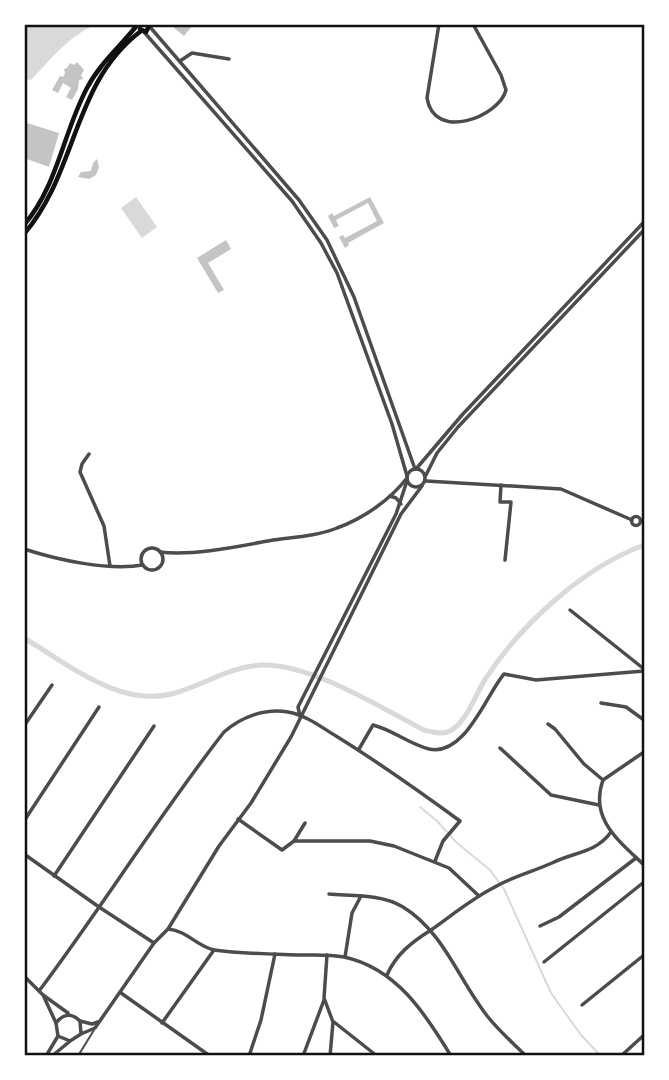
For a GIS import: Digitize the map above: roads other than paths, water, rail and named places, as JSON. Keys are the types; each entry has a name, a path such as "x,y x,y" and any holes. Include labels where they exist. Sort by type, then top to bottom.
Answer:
{"main road":[{"path":"24,225 52,179 87,87 107,58 140,28 150,26"},
{"path":"24,234 56,186 84,107 97,80 140,28"}],"street":[{"path":"439,24 427,98 428,104 438,117 452,123 470,120 501,102 506,90 501,75 473,24"},
{"path":"150,26 299,200 327,240 354,297 415,469 426,478 561,489 632,520"},
{"path":"140,28 292,201 321,243 337,273 392,424 407,478 413,487 422,486"},
{"path":"180,61 192,53 229,59"},
{"path":"160,552 162,562 158,568 149,569 143,565 141,558 147,549 160,552 220,549 325,532 352,522 390,496 462,415 645,222"},
{"path":"52,1055 80,1034 95,1028 100,1022 154,943 169,929 238,819 251,803 291,737 401,514 422,486 437,453 466,418 645,230"},
{"path":"89,454 80,472 104,526 110,566"},
{"path":"300,716 298,707 401,504 407,478"},
{"path":"501,485 500,502 511,502 505,560"},
{"path":"390,496 401,504"},
{"path":"24,549 110,566 126,568 143,565"},
{"path":"570,610 645,670"},
{"path":"359,749 373,725 389,729 428,749 437,750 451,745 474,722 504,674 536,681 645,670"},
{"path":"24,726 52,685"},
{"path":"601,703 626,707 645,720"},
{"path":"24,821 99,707"},
{"path":"41,993 224,732 261,712 285,711 300,716 359,749 460,821 446,837 435,861"},
{"path":"548,724 584,764 603,780"},
{"path":"54,876 155,726"},
{"path":"500,748 554,797 599,805"},
{"path":"645,752 603,780 599,805 603,821 611,832 645,866"},
{"path":"238,819 282,850 294,841 305,823"},
{"path":"387,975 407,946 479,896 504,882 575,853 589,851 611,832"},
{"path":"294,841 370,841 394,846 435,861 456,873 479,896"},
{"path":"24,854 99,908 154,943"},
{"path":"540,926 559,916 636,858"},
{"path":"544,962 645,882"},
{"path":"329,894 386,900 401,906 431,930 489,1018 526,1055"},
{"path":"345,957 352,913 361,896"},
{"path":"169,929 179,930 201,946 214,950 345,957 387,975 406,992 451,1055"},
{"path":"162,1023 214,950"},
{"path":"249,1055 261,1020 275,954"},
{"path":"303,1055 324,998 327,955"},
{"path":"582,1005 645,955"},
{"path":"24,976 41,993 80,1021 93,1024 100,1022"},
{"path":"41,993 56,1023"},
{"path":"121,993 210,1055"},
{"path":"324,998 333,1022 330,1055"},
{"path":"69,1014 61,1017 55,1030 58,1036 70,1041"},
{"path":"80,1021 80,1034"},
{"path":"333,1022 377,1055"},
{"path":"621,1055 645,1035"},
{"path":"46,1055 58,1036"}],"lane":[{"path":"78,1055 95,1028"}],"waterway":[{"path":"24,638 96,681 135,695 175,693 251,666 281,667 345,688 424,730 444,733 461,721 501,657 536,618 599,568 644,545"},
{"path":"420,807 490,870 504,889 551,993 581,1035 599,1054"}]}
